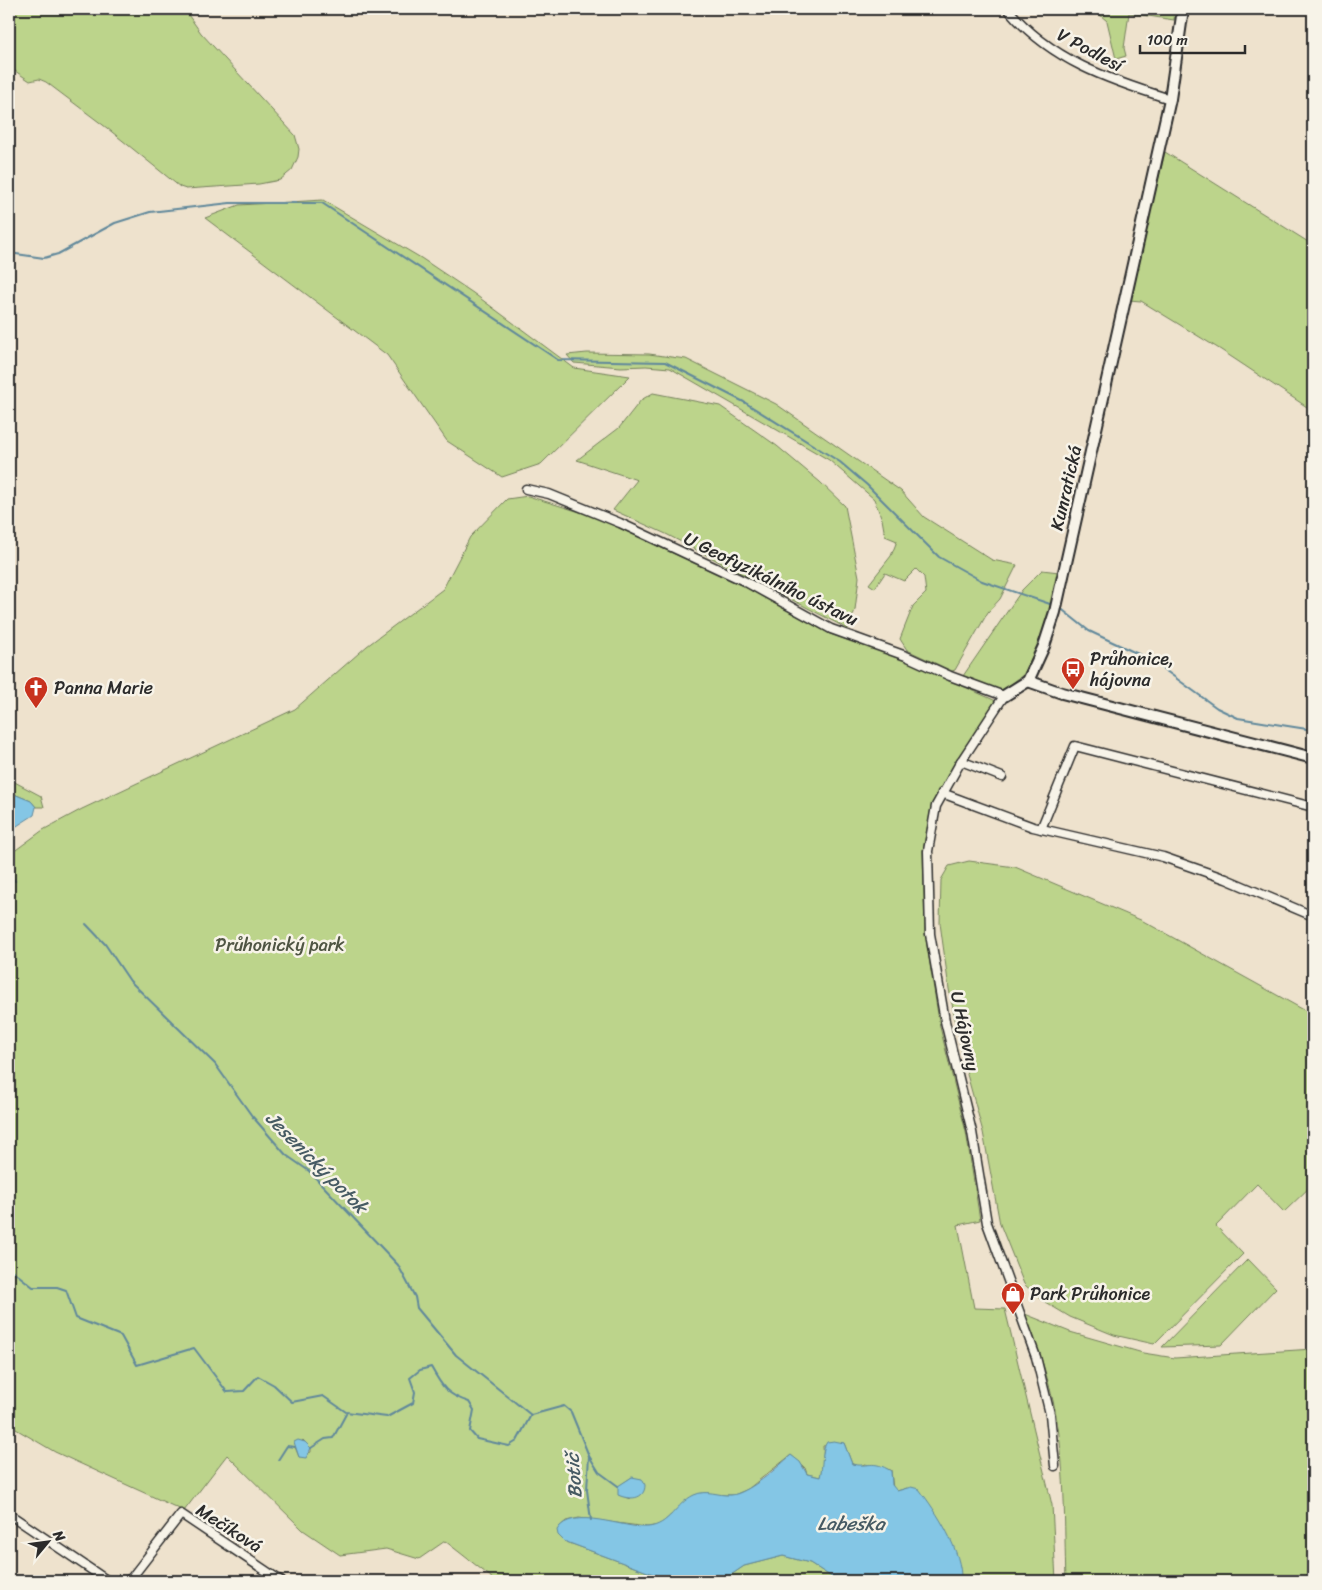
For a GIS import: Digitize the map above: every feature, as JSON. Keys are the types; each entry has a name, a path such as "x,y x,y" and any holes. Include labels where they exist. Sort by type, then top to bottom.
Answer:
{"street":[{"name":"V Podlesí","path":"1008,9 1045,44 1061,56 1106,79 1170,99"},
{"name":"Kunratická","path":"1028,681 1044,646 1055,612 1170,99 1183,9"},
{"name":"U Geofyzikálního ústavu","path":"526,489 550,494 620,523 744,581 831,629 906,656 950,676 1004,696"},
{"name":"U Hájovny","path":"1028,681 1004,696 961,761 936,806 928,851 930,934 945,1022 972,1132 987,1223 1036,1357 1050,1414 1054,1466"},
{"path":"1028,681 1062,693 1313,758"},
{"path":"1041,829 1076,746 1313,807"},
{"path":"961,761 1002,777"},
{"path":"942,793 1041,829 1163,856 1226,879 1313,916"},
{"path":"9,1514 108,1581"},
{"name":"Mečíková","path":"129,1581 181,1514 281,1581"}],"green space":[{"path":"9,9 184,9 201,33 295,135 299,149 298,157 292,170 280,180 259,184 186,189 180,187 46,82 39,79 30,81 9,67"},
{"path":"1093,9 1175,9 1174,20 1129,13 1124,48 1126,56 1116,59 1107,21"},
{"path":"1165,152 1313,245 1313,411 1221,350 1141,301 1129,300"},
{"path":"323,200 421,258 473,293 574,368 630,376 541,464 502,477 447,441 387,355 205,218 239,205"},
{"path":"587,353 649,354 686,359 776,404 901,491 924,517 992,560 1017,565 1000,599 988,612 955,670 952,671 907,650 900,639 913,606 926,593 924,577 916,569 904,581 885,573 875,588 869,584 891,556 897,541 885,536 882,519 874,499 829,460 670,368 646,366 621,367 574,363 567,355"},
{"path":"653,393 720,406 777,446 845,506 859,577 855,610 848,629 666,534 613,510 637,480 577,460 619,428 641,400"},
{"name":"Průhonický park","path":"528,496 596,517 745,587 830,634 905,660 996,701 958,757 932,803 923,850 925,933 940,1027 966,1132 980,1220 958,1225 974,1308 1005,1309 1052,1505 1056,1581 961,1581 954,1550 944,1527 907,1488 897,1491 893,1489 891,1470 865,1464 860,1466 852,1464 844,1443 823,1446 824,1462 820,1477 807,1474 805,1468 791,1455 748,1489 734,1495 722,1495 671,1515 660,1525 647,1527 579,1518 566,1521 559,1527 564,1541 672,1581 492,1581 491,1577 445,1541 419,1559 386,1549 340,1555 303,1530 227,1455 184,1511 55,1452 9,1425 9,855 43,830 82,809 295,709 367,646 443,589 470,537 507,499","holes":["303,1440 311,1448 311,1452 299,1457 295,1447","632,1477 630,1499 619,1495 619,1486"]},
{"path":"1042,570 1059,572 1048,621 1024,674 1001,692 963,676 1022,590"},
{"path":"9,779 41,796 44,807 36,807 31,801 9,792"},
{"path":"969,861 1015,867 1143,921 1313,1015 1313,1184 1284,1212 1257,1184 1216,1226 1243,1254 1154,1344 1114,1335 1070,1317 1040,1299 1024,1284 1000,1224 983,1132 965,1067 949,989 940,923 941,880 949,866"},
{"path":"1248,1259 1276,1288 1221,1345 1162,1347"},
{"path":"1025,1314 1070,1332 1143,1353 1175,1358 1313,1349 1313,1581 1066,1581 1064,1493 1058,1427 1045,1370"},
{"path":"783,1556 810,1563 838,1581 722,1581 744,1566"}],"water":[{"path":"9,792 31,801 36,807 34,815 9,831"},
{"path":"298,1440 305,1442 311,1448 306,1458 299,1457 294,1442"},
{"name":"Labeška","path":"827,1442 844,1443 852,1464 879,1465 891,1471 892,1485 897,1491 911,1487 919,1489 940,1520 953,1545 958,1557 961,1581 838,1581 810,1563 783,1556 744,1566 722,1581 672,1581 564,1541 558,1535 557,1530 564,1523 574,1519 599,1520 638,1527 656,1525 667,1518 687,1499 699,1493 731,1495 746,1490 791,1455 800,1462 807,1474 820,1477 825,1445"},
{"path":"632,1477 642,1479 645,1485 642,1494 636,1498 618,1495 618,1486"}],"waterway":[{"path":"9,253 44,258 58,254 115,223 150,212 230,203 322,203 558,360 665,362 744,402 840,462 867,485 939,557 982,581 1053,605"},
{"path":"1059,607 1089,631 1151,660 1217,708 1238,718 1313,730"},
{"name":"Jesenický potok","path":"9,873 15,881"},
{"name":"Jesenický potok","path":"86,924 105,944 130,981 215,1064 252,1116 286,1155 309,1171 398,1265 415,1297 417,1308 456,1355 531,1415"},
{"name":"Botič","path":"9,1268 33,1287 57,1287 66,1290 76,1318 121,1336 137,1365 194,1348 227,1392 244,1391 258,1376 274,1385 292,1402 323,1396 346,1412 387,1417 413,1403 415,1392 410,1378 420,1370 431,1367 438,1380 450,1393 469,1402 474,1410 470,1431 477,1439 509,1446 517,1441 531,1415 564,1406 571,1412 589,1456 587,1490 591,1520"},
{"path":"311,1448 325,1439 333,1438 346,1414"},
{"path":"278,1460 287,1446 295,1447"},
{"path":"589,1456 599,1472 618,1486"}],"place":[{"name":"Průhonice, hájovna","path":"1073,690"},
{"name":"Panna Marie","path":"36,709"},
{"name":"Park Průhonice","path":"1013,1315"}]}
